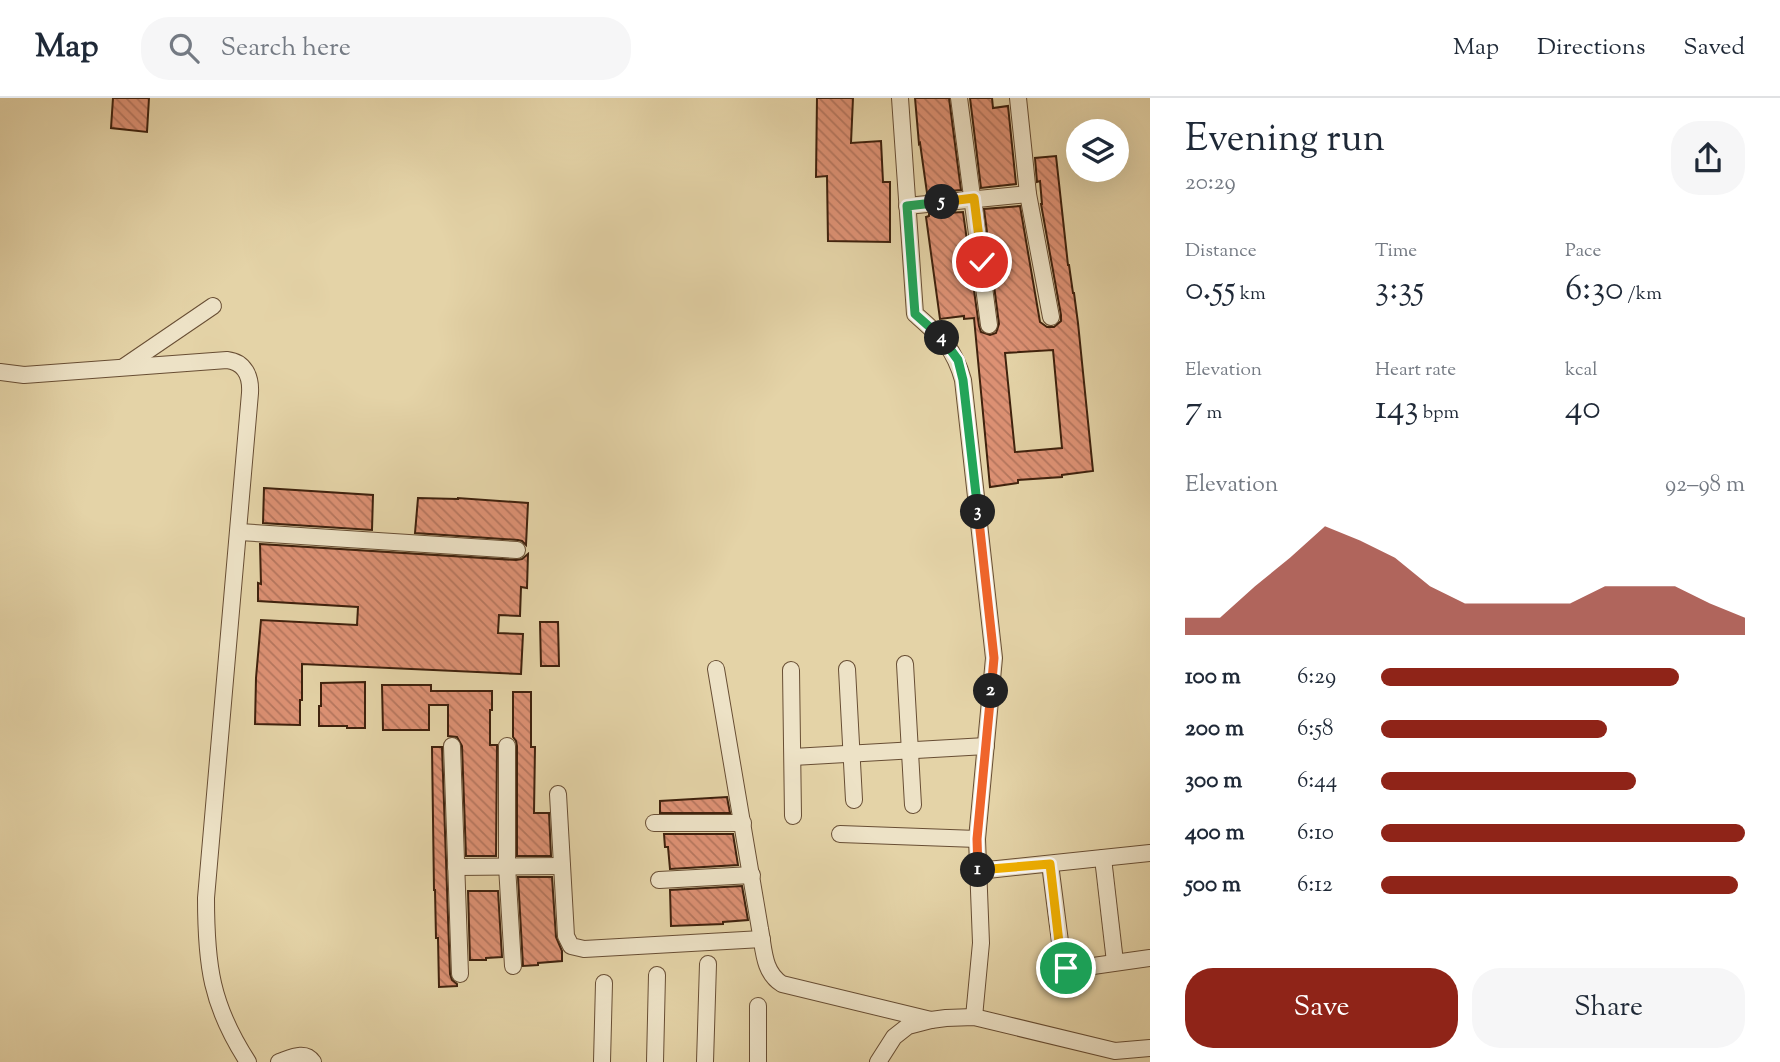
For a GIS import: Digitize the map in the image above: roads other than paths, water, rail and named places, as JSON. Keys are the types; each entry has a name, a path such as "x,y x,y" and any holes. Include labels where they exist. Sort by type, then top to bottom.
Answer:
{"street":[{"path":"900,98 915,314 940,335 958,360 963,380 994,658 977,839 981,943 974,1017"},
{"path":"959,98 989,325"},
{"path":"1018,98 1028,194 1051,317"},
{"path":"907,206 1028,194"},
{"path":"123,368 213,306"},
{"path":"0,372 24,374 228,360 242,365 249,375 251,384 208,872 206,923 214,991 232,1037 248,1062"},
{"path":"239,532 517,550"},
{"path":"905,664 913,805"},
{"path":"716,669 770,974 782,984 931,1020"},
{"path":"847,669 854,800"},
{"path":"790,670 793,816"},
{"path":"452,746 460,974"},
{"path":"507,746 507,866 513,967"},
{"path":"793,757 986,746"},
{"path":"558,794 566,936 571,946 584,949 762,939"},
{"path":"654,823 743,823"},
{"path":"840,834 977,839"},
{"path":"978,871 1150,853"},
{"path":"1103,858 1115,962"},
{"path":"1050,864 1063,965 1066,968 1150,958"},
{"path":"456,867 562,866"},
{"path":"659,880 752,874"},
{"path":"705,1062 708,964"},
{"path":"655,1062 657,975"},
{"path":"602,1062 604,983"},
{"path":"758,1006 758,1062"},
{"path":"878,1062 894,1037 908,1026 931,1020 974,1017 1115,1051 1150,1048"},
{"path":"279,1062 304,1055 313,1062"}]}
